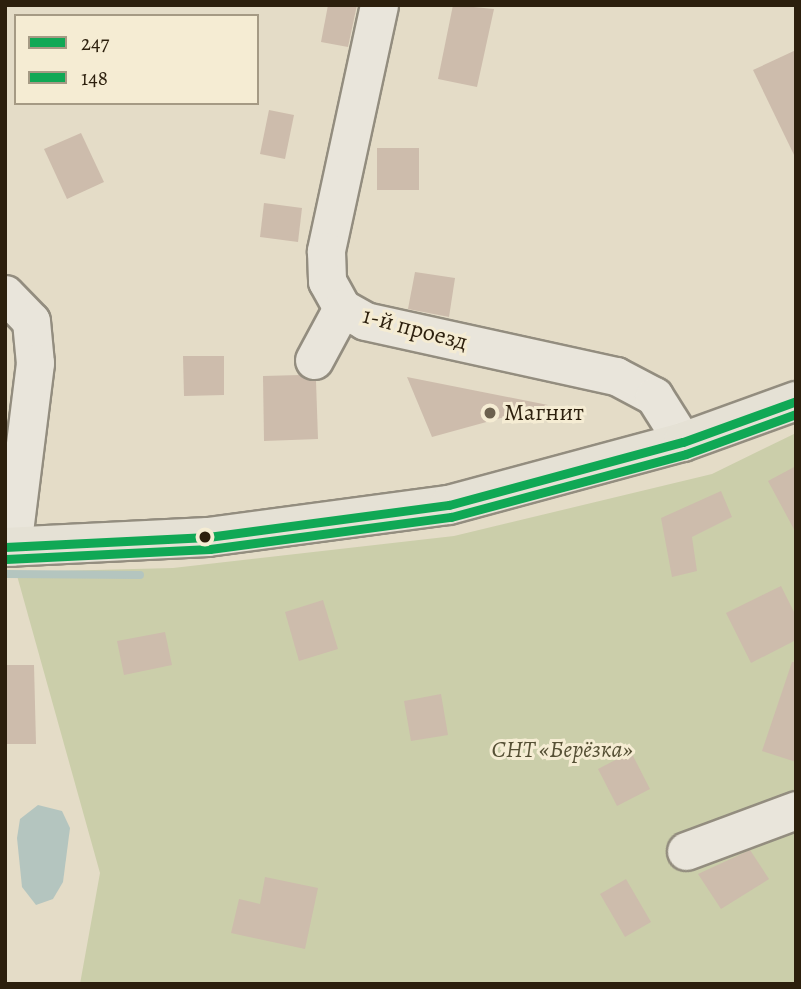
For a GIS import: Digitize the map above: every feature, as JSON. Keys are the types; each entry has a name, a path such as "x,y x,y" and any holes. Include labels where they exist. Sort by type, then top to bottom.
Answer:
{"main road":[{"path":"9,547 208,537 449,505 683,442 796,401"}],"street":[{"name":"1-й проезд","path":"379,5 326,251 327,281 342,308 365,321 616,376 654,396 683,442"},
{"path":"5,294 31,321 35,363 9,547"},
{"path":"314,360 342,308"},
{"path":"686,851 796,810"}],"green space":[{"name":"СНТ «Берёзка»","path":"796,433 796,984 80,984 100,873 16,572 173,568 454,536 712,474"}],"shaded area":[{"path":"38,805 62,811 70,828 63,882 53,899 36,905 22,887 17,838 20,819"}],"building":[{"path":"328,5 357,5 348,47 321,42"},
{"path":"453,5 494,9 477,87 438,79"},
{"path":"796,50 796,159 753,70"},
{"path":"269,110 294,115 285,159 260,154"},
{"path":"81,133 104,182 67,199 44,149"},
{"path":"377,148 419,148 419,190 377,190"},
{"path":"264,203 302,208 298,242 260,237"},
{"path":"415,272 455,278 449,317 408,309"},
{"path":"183,356 224,356 224,395 184,396"},
{"path":"300,375 316,381 318,439 264,441 263,376"},
{"path":"407,377 548,405 432,437"},
{"path":"796,466 796,533 768,481"},
{"path":"721,491 732,517 692,537 697,571 672,577 661,518"},
{"path":"781,586 796,616 796,640 751,663 726,613"},
{"path":"323,600 338,649 299,661 285,612"},
{"path":"165,632 172,665 124,675 117,641"},
{"path":"792,662 796,662 796,762 762,751"},
{"path":"5,665 34,665 36,744 5,744"},
{"path":"441,694 448,735 411,741 404,701"},
{"path":"631,752 650,789 617,806 598,769"},
{"path":"750,850 769,879 721,909 698,874"},
{"path":"265,877 318,888 305,949 231,933 239,899 260,904"},
{"path":"626,879 651,922 625,937 600,894"}],"waterway":[{"path":"5,574 140,575"}],"transit line":[{"name":"247","path":"5,547 208,537 449,505 683,442 796,401"},
{"name":"148","path":"6,559 210,549 451,517 686,454 796,414"}],"place":[{"name":"Магнит","path":"490,413"}]}
